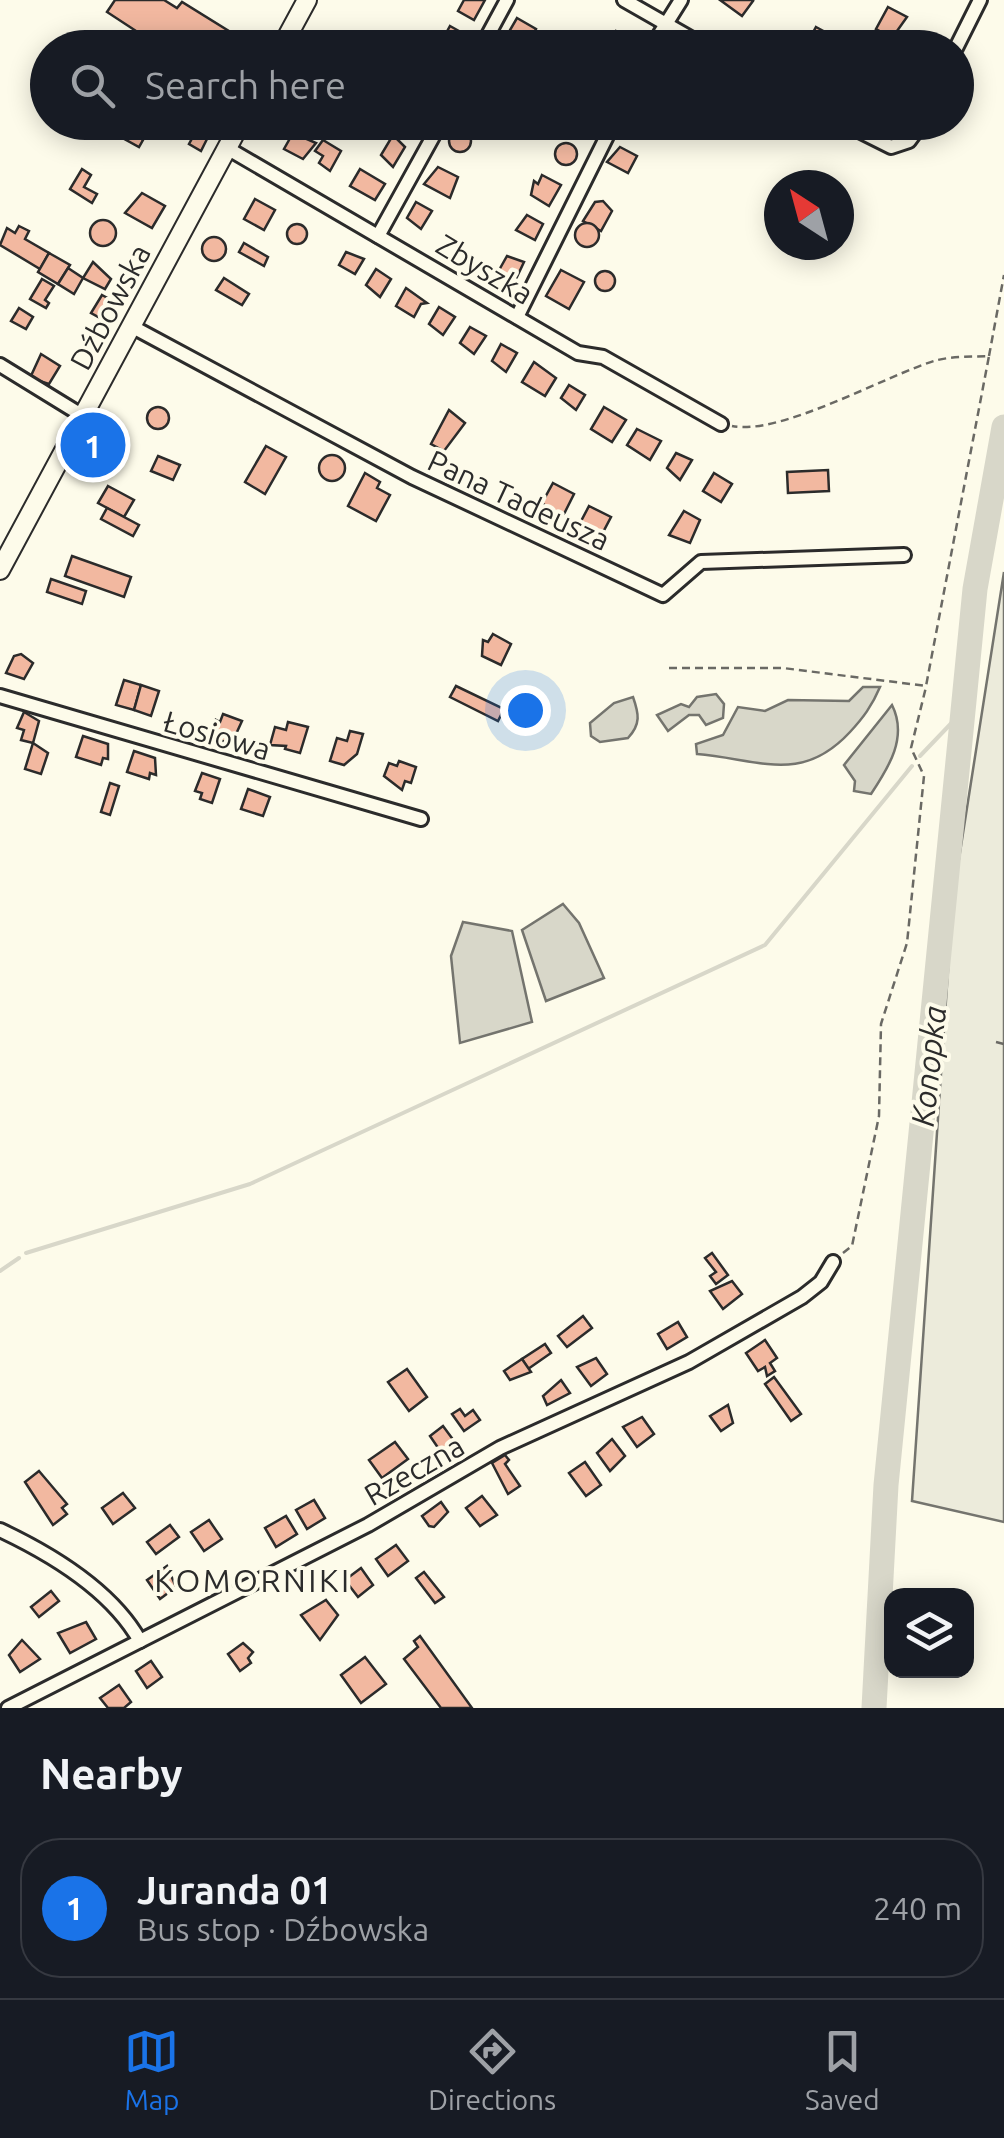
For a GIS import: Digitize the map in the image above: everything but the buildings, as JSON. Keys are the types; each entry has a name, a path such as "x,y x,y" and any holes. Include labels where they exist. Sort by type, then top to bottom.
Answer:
{"main road":[{"path":"291,30 307,0"},
{"name":"Dźbowska","path":"0,570 231,140"}],"street":[{"path":"491,30 507,0"},
{"path":"624,0 676,30"},
{"path":"660,30 681,0"},
{"path":"965,30 980,0"},
{"path":"378,236 431,140"},
{"path":"517,318 605,140"},
{"path":"872,140 883,146 910,140"},
{"name":"Zbyszka","path":"227,148 578,353 603,357 721,424"},
{"name":"Pana Tadeusza","path":"131,326 412,477 663,595 701,562 904,554"},
{"path":"0,365 83,416"},
{"name":"Łosiowa","path":"0,696 421,819"},
{"name":"Rzeczna","path":"8,1708 368,1525 500,1448 688,1362 802,1297 820,1282 832,1262"},
{"path":"0,1530 32,1545 110,1602 140,1641"}],"path":[{"path":"832,1262 852,1246 879,1116 882,1024 908,942 924,776 911,748 1004,275"},
{"path":"721,424 745,429 868,390 937,360 989,356"},
{"path":"669,668 783,668 926,686"},
{"path":"996,1042 1004,1044"}],"shaded area":[{"path":"1004,572 1004,1522 912,1501 953,897"},
{"path":"863,687 880,687 850,732 814,758 778,765 697,754 696,744 723,735 738,707 765,711 788,700 849,701"},
{"path":"716,694 724,704 723,718 706,725 699,715 689,715 668,731 657,715 681,704 689,707 697,697"},
{"path":"633,697 638,719 628,738 600,742 591,736 590,723 614,703"},
{"path":"892,705 898,729 890,762 871,794 854,791 855,781 844,765"},
{"path":"563,904 579,923 604,978 546,1001 522,930"},
{"path":"463,922 512,931 532,1022 460,1043 451,956"}],"waterway":[{"name":"Konopka","path":"874,1708 886,1485 975,589 1004,427"},
{"path":"920,756 963,711"},
{"path":"26,1253 250,1184 765,945 912,766"},
{"path":"0,1271 19,1258"}],"place":[{"name":"Juranda 01","path":"93,445"}],"district":[{"name":"KOMORNIKI","path":"253,1580"}]}
